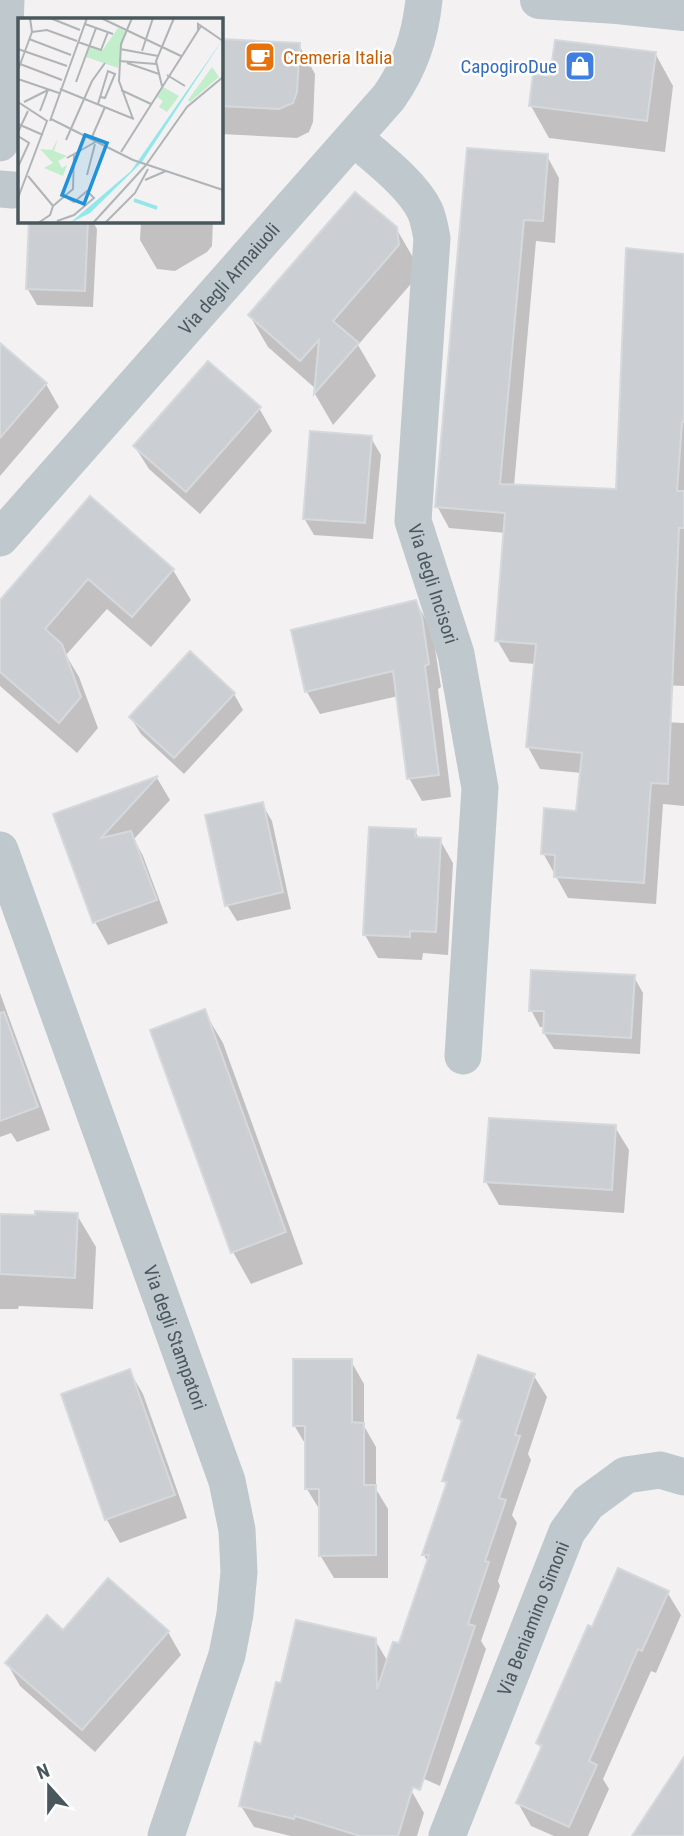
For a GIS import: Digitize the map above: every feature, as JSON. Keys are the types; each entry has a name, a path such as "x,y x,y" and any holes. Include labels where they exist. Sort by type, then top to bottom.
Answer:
{"street":[{"path":"0,144 6,0"},
{"name":"Via degli Armaiuoli","path":"0,538 388,97 408,67 419,34 424,0"},
{"path":"539,0 684,12"},
{"name":"Via degli Incisori","path":"354,138 419,200 432,238 413,521 456,654 480,788 463,1056"},
{"name":"Via degli Stampatori","path":"0,850 186,1364 227,1481 234,1509 239,1572 232,1634 166,1836"},
{"name":"Via Beniamino Simoni","path":"447,1836 567,1532 588,1503 626,1475 660,1470 684,1477"}],"building":[{"path":"222,39 300,43 297,92 293,103 279,109 222,106"},
{"path":"555,40 656,52 647,121 529,106 533,74 550,76"},
{"path":"467,148 548,154 543,221 524,220 500,484 616,489 626,248 684,254 684,422 677,491 684,491 684,528 679,528 668,784 651,783 644,883 554,877 555,855 541,854 544,808 576,811 582,753 526,747 536,644 495,641 505,513 435,507"},
{"path":"355,192 397,227 399,245 333,321 359,343 314,394 319,340 300,361 248,315"},
{"path":"29,222 88,222 85,291 26,289"},
{"path":"0,343 47,383 0,438"},
{"path":"208,361 261,407 186,492 133,446"},
{"path":"310,431 372,436 365,523 303,519"},
{"path":"90,496 174,569 132,617 88,579 45,629 62,644 81,697 59,723 0,672 0,600"},
{"path":"416,600 422,617 429,664 425,666 439,775 407,779 393,671 305,692 291,630"},
{"path":"190,651 235,693 174,758 129,717"},
{"path":"158,776 101,838 131,831 157,900 93,923 53,814"},
{"path":"263,802 283,892 225,906 205,815"},
{"path":"369,827 416,829 415,837 441,838 436,932 410,931 410,937 363,935"},
{"path":"531,970 635,975 631,1038 543,1033 544,1011 529,1011"},
{"path":"205,1009 286,1232 231,1253 150,1030"},
{"path":"4,1012 38,1107 0,1121 0,1013"},
{"path":"489,1118 616,1125 612,1190 484,1182"},
{"path":"35,1211 78,1213 75,1278 0,1274 0,1214 35,1215"},
{"path":"478,1355 535,1374 515,1435 520,1436 499,1498 506,1500 485,1561 489,1562 468,1624 475,1626 420,1790 413,1787 398,1836 360,1836 295,1816 294,1819 239,1806 255,1742 261,1744 276,1682 281,1683 296,1620 376,1638 377,1689 393,1642 399,1643 429,1555 422,1555 447,1482 442,1481 462,1420 457,1418"},
{"path":"293,1359 352,1359 352,1422 364,1423 364,1485 376,1485 376,1555 319,1556 319,1489 305,1489 305,1426 293,1426"},
{"path":"130,1369 175,1495 105,1520 61,1394"},
{"path":"618,1568 669,1591 642,1651 638,1649 589,1761 597,1765 569,1827 516,1803 542,1746 536,1743 588,1625 592,1627"},
{"path":"108,1578 169,1631 82,1730 5,1663 47,1615 63,1630"},
{"path":"684,1757 684,1836 632,1836"}],"place":[{"name":"Cremeria Italia","path":"260,57"},
{"name":"CapogiroDue","path":"580,66"}]}
